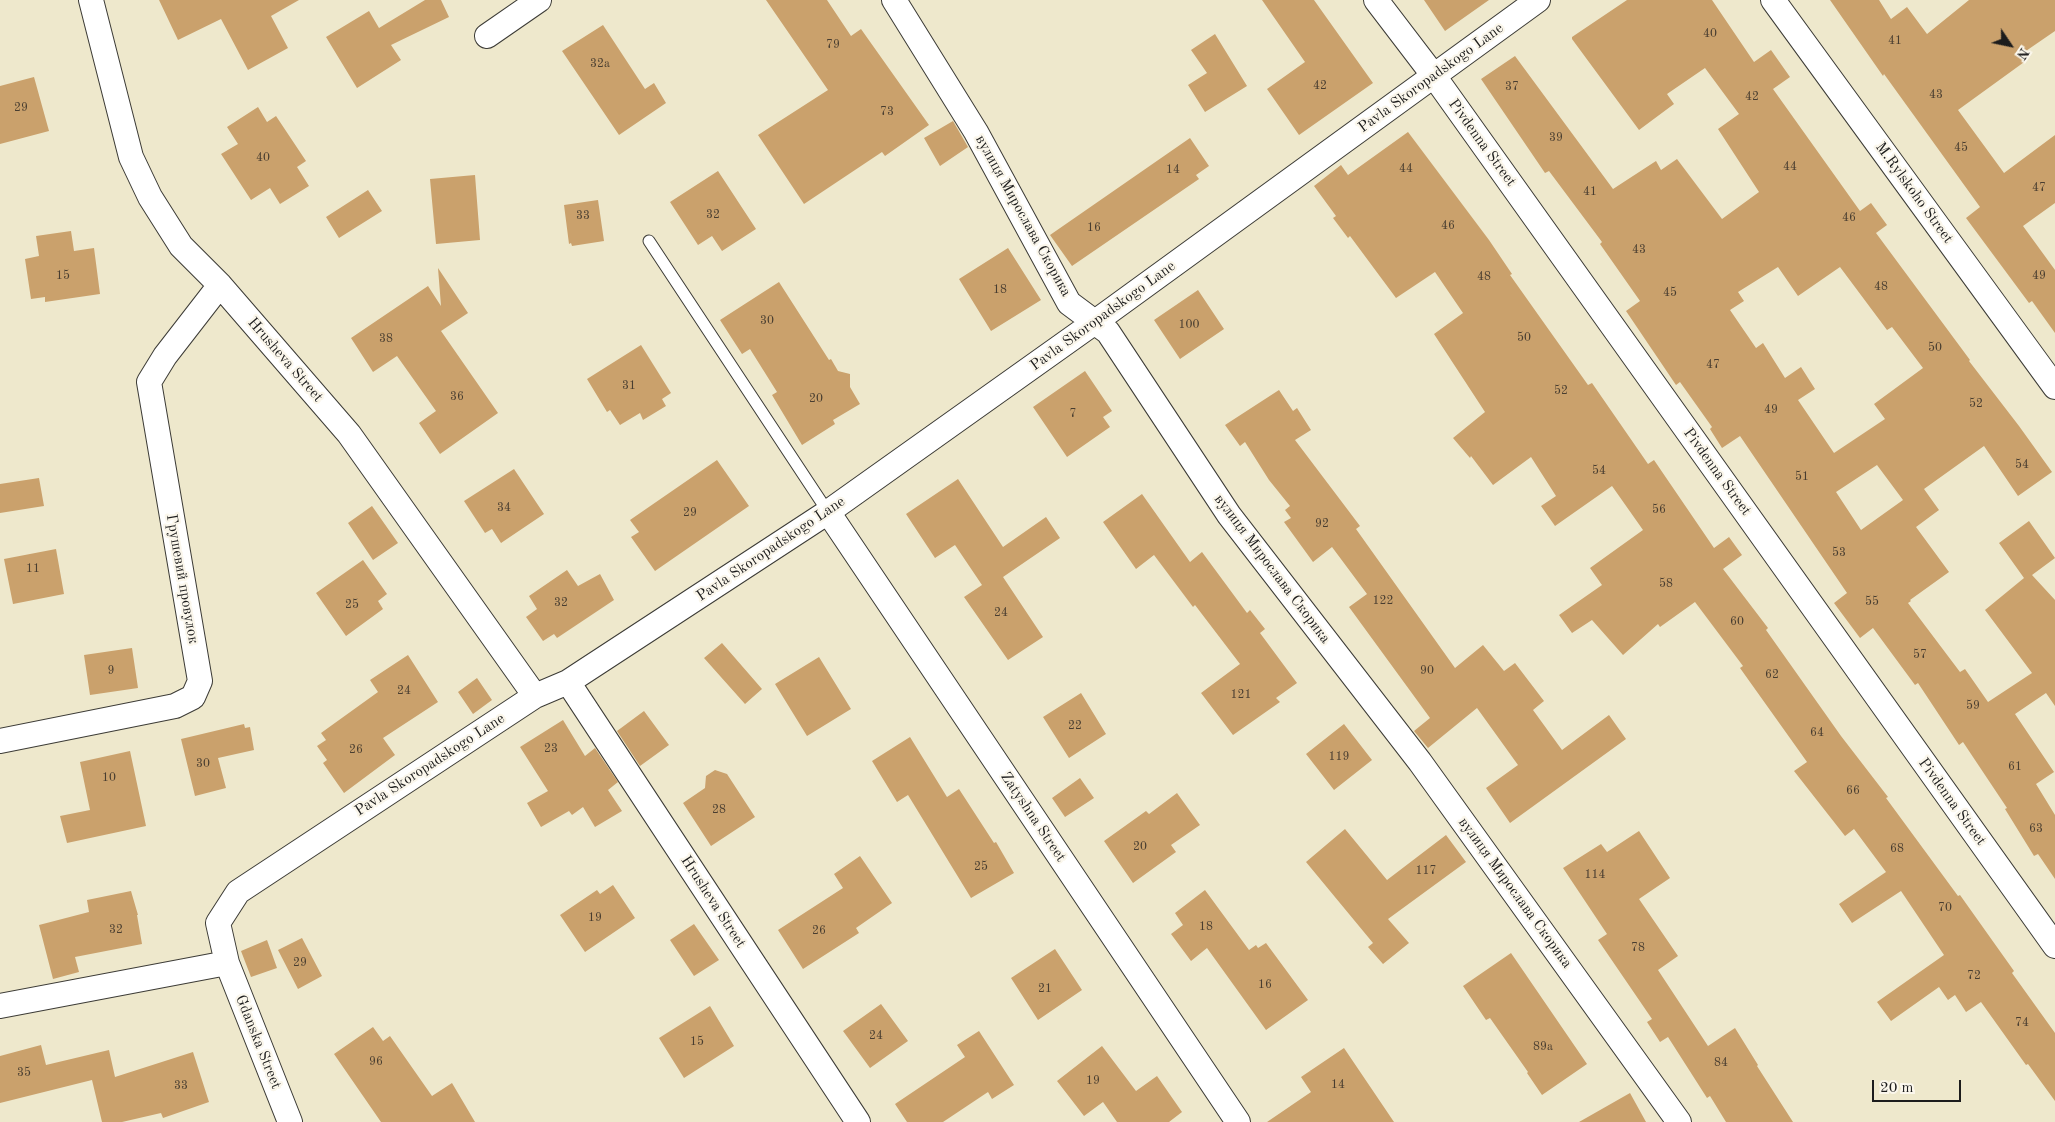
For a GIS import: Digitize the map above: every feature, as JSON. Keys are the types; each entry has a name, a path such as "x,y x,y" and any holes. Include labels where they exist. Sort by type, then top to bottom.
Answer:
{"street":[{"name":"Hrusheva Street","path":"91,0 131,157 150,197 181,246 220,285 349,434 535,696"},
{"path":"487,36 539,0"},
{"name":"вулиця Мирослава Скорика","path":"894,0 976,132 1069,302 1108,332 1229,515 1420,762 1679,1122"},
{"name":"Pivdenna Street","path":"1376,0 1434,76 2055,946"},
{"name":"Pavla Skoropadskogo Lane","path":"226,963 218,923 238,892 535,696 568,682 828,512 1095,322 1538,0"},
{"name":"M.Rylskoho Street","path":"1773,0 2055,387"},
{"name":"Грушевий провулок","path":"0,741 175,706 193,697 200,681 149,382 165,356 220,285"},
{"name":"Zatyshna Street","path":"828,512 1238,1122"},
{"name":"Hrusheva Street","path":"568,682 858,1122"},
{"path":"0,1006 226,963"},
{"name":"Gdanska Street","path":"226,963 290,1122"}],"lane":[{"path":"649,241 828,512"}],"building":[{"path":"159,0 299,0 271,16 288,48 248,70 221,19 178,40"},
{"path":"425,0 441,0 449,17 391,45 401,60 357,88 326,37 369,11 379,28"},
{"path":"766,0 827,0 851,36 861,29 929,125 885,156 882,152 804,204 758,135 828,90"},
{"path":"1262,0 1314,0 1373,83 1299,135 1267,89 1305,62"},
{"path":"1424,0 1489,0 1445,31"},
{"path":"1627,0 1712,0 1754,62 1771,50 1790,77 1773,89 1860,211 1871,203 1887,225 1876,233 2052,472 2018,496 1984,446 1924,489 1939,510 1916,527 1949,572 1908,603 1960,672 1965,669 1988,702 2032,673 1985,610 2024,578 1999,543 2029,521 2055,558 2032,575 2055,600 2055,706 2046,693 2015,714 2054,772 2036,784 2055,815 2055,879 2038,854 2034,856 2005,809 2007,808 1963,742 1959,745 1918,683 1915,685 1873,628 1860,638 1834,603 1847,593 1740,436 1722,448 1710,429 1712,427 1680,382 1676,385 1626,311 1640,301 1600,244 1602,242 1549,171 1545,173 1481,79 1515,56 1613,189 1656,161 1661,170 1677,159 1722,219 1759,192 1718,129 1739,114 1705,68 1667,94 1674,104 1639,130 1572,37","holes":["1778,267 1798,296 1840,267 1887,330 1892,327 1923,368 1874,404 1885,419 1834,453 1798,400 1815,389 1801,367 1785,378 1763,343 1756,348 1730,310 1744,301 1738,292","1877,465 1903,500 1861,530 1836,492"]},
{"path":"1830,0 1879,0 1891,19 1907,7 1927,34 1969,0 2055,0 2055,31 2023,53 2027,60 1958,110 2004,173 2055,135 2055,203 2023,226 2055,270 2055,333 2032,301 2029,303 1966,218 1980,207 1884,74 1883,76"},
{"path":"603,25 645,89 654,83 666,103 619,135 562,51"},
{"path":"1215,34 1247,86 1205,112 1188,85 1207,73 1191,50"},
{"path":"34,77 49,131 0,144 0,86"},
{"path":"258,107 267,122 276,116 306,161 297,167 309,186 280,204 270,188 251,200 221,154 238,144 227,127"},
{"path":"953,121 968,147 940,166 924,138"},
{"path":"1408,132 1489,240 1512,274 1510,275 1588,385 1592,383 1648,464 1654,460 1714,548 1729,537 1742,555 1723,569 1768,628 1766,630 1841,736 1888,797 1886,798 1958,896 1960,895 2055,1033 2055,1101 2028,1064 2026,1065 1981,1002 1966,1012 1955,995 1948,1000 1939,987 1891,1021 1877,1002 1944,955 1901,891 1852,923 1839,904 1886,872 1854,829 1845,836 1794,771 1807,762 1740,668 1743,666 1695,602 1660,627 1658,624 1623,655 1592,620 1572,633 1559,615 1602,585 1590,568 1643,530 1612,486 1555,526 1541,506 1556,496 1531,457 1493,485 1471,456 1470,458 1453,438 1485,412 1434,334 1463,313 1435,272 1396,298 1350,236 1348,238 1333,218 1336,216 1314,186 1341,165 1348,175"},
{"path":"1190,138 1209,166 1196,175 1199,179 1072,266 1050,235"},
{"path":"718,171 756,229 722,251 712,236 698,245 670,202"},
{"path":"475,175 480,240 436,244 430,179"},
{"path":"368,190 382,211 339,238 326,217"},
{"path":"598,200 604,241 572,246 571,243 569,244 564,205"},
{"path":"71,231 74,251 94,248 100,294 45,302 45,297 31,299 25,259 39,256 36,236"},
{"path":"1008,248 1041,300 991,331 959,279"},
{"path":"438,268 468,313 441,331 498,413 440,454 419,423 436,411 397,356 373,372 351,338 428,286 441,306"},
{"path":"779,282 829,360 831,359 838,371 850,374 850,387 860,404 833,420 835,424 802,445 772,395 777,392 750,349 742,354 720,320"},
{"path":"1198,290 1224,329 1180,359 1154,320"},
{"path":"641,345 671,393 662,399 666,406 643,420 640,413 620,425 610,410 607,412 587,379"},
{"path":"1085,371 1112,411 1103,417 1110,427 1067,457 1033,407"},
{"path":"1279,390 1293,411 1297,408 1311,430 1295,440 1360,526 1356,529 1455,668 1483,645 1504,671 1515,663 1544,701 1533,710 1562,750 1609,715 1626,739 1510,823 1486,788 1518,765 1477,708 1428,748 1414,731 1430,718 1349,607 1367,594 1332,547 1313,562 1284,522 1291,518 1285,510 1290,506 1269,480 1245,442 1240,446 1225,425"},
{"path":"717,460 749,506 655,571 631,537 639,532 630,520"},
{"path":"514,469 544,514 501,543 492,529 485,533 464,501"},
{"path":"39,478 44,506 0,513 0,484"},
{"path":"958,479 1003,547 1046,517 1060,538 1003,577 1043,637 1008,660 964,597 982,585 955,545 935,558 906,514"},
{"path":"1142,494 1190,562 1202,552 1247,613 1250,610 1265,629 1260,633 1297,683 1276,698 1280,702 1233,735 1201,693 1240,664 1195,605 1193,607 1154,555 1136,569 1103,522"},
{"path":"372,506 398,543 373,560 348,523"},
{"path":"56,549 64,594 13,604 4,559"},
{"path":"363,560 387,594 378,601 383,609 346,636 316,593"},
{"path":"567,570 578,586 600,574 614,600 557,638 554,634 543,641 526,617 537,609 529,596"},
{"path":"722,643 762,689 745,704 704,658"},
{"path":"132,648 138,688 90,695 84,655"},
{"path":"408,655 438,702 383,738 395,755 344,793 323,763 327,760 317,746 326,740 321,733 378,692 370,680"},
{"path":"819,657 851,709 807,736 775,684"},
{"path":"477,678 492,700 473,714 458,692"},
{"path":"1081,693 1106,734 1069,758 1043,717"},
{"path":"644,711 669,745 640,766 617,731"},
{"path":"563,720 585,756 595,748 618,782 608,790 622,811 595,827 583,807 572,815 569,811 541,827 527,803 548,791 520,747"},
{"path":"244,724 245,728 250,727 254,750 218,758 226,788 195,796 181,739"},
{"path":"1344,724 1372,760 1334,790 1306,754"},
{"path":"910,737 947,797 959,789 994,843 996,842 1014,873 971,898 908,795 897,802 872,761"},
{"path":"130,751 146,826 67,843 60,816 90,810 80,762"},
{"path":"715,770 727,774 755,817 711,846 683,803 705,788 706,776"},
{"path":"1080,778 1094,798 1065,817 1052,798"},
{"path":"1177,793 1200,825 1171,845 1176,852 1133,883 1104,841 1146,811 1149,814"},
{"path":"1345,829 1387,880 1446,835 1466,862 1388,919 1409,943 1383,964 1368,947 1373,943 1306,862"},
{"path":"1639,831 1670,878 1639,899 1678,956 1658,970 1708,1046 1735,1028 1793,1122 1726,1122 1710,1096 1707,1098 1668,1037 1660,1042 1647,1022 1652,1019 1598,940 1607,934 1563,868 1601,844 1607,852"},
{"path":"860,856 892,903 856,928 859,933 803,969 778,930 843,888 834,874"},
{"path":"613,885 635,918 585,952 560,915 597,890 600,894"},
{"path":"1205,890 1249,950 1256,945 1258,948 1266,943 1308,1000 1266,1030 1207,948 1191,961 1171,934 1183,925 1175,913"},
{"path":"131,891 138,915 142,944 75,957 79,972 53,979 39,925 89,912 87,900"},
{"path":"694,924 719,960 694,976 670,940"},
{"path":"302,938 322,976 298,989 278,950"},
{"path":"267,940 277,968 251,977 241,951"},
{"path":"1055,949 1082,990 1038,1020 1011,978"},
{"path":"1511,953 1587,1064 1542,1095 1490,1018 1486,1020 1463,986"},
{"path":"881,1004 908,1041 870,1068 843,1031"},
{"path":"710,1006 734,1046 684,1078 659,1038"},
{"path":"373,1027 383,1041 390,1036 432,1096 452,1083 475,1122 381,1122 334,1054"},
{"path":"979,1031 1014,1085 992,1099 988,1092 943,1122 907,1122 895,1104 965,1057 957,1045"},
{"path":"41,1045 46,1065 109,1050 115,1077 193,1052 209,1102 163,1118 161,1113 122,1122 102,1122 92,1080 0,1103 0,1056"},
{"path":"1102,1046 1136,1091 1157,1076 1182,1112 1169,1122 1117,1122 1103,1102 1084,1116 1057,1081"},
{"path":"1344,1048 1394,1122 1267,1122 1311,1092 1301,1077"},
{"path":"1630,1093 1646,1122 1579,1122"}]}
